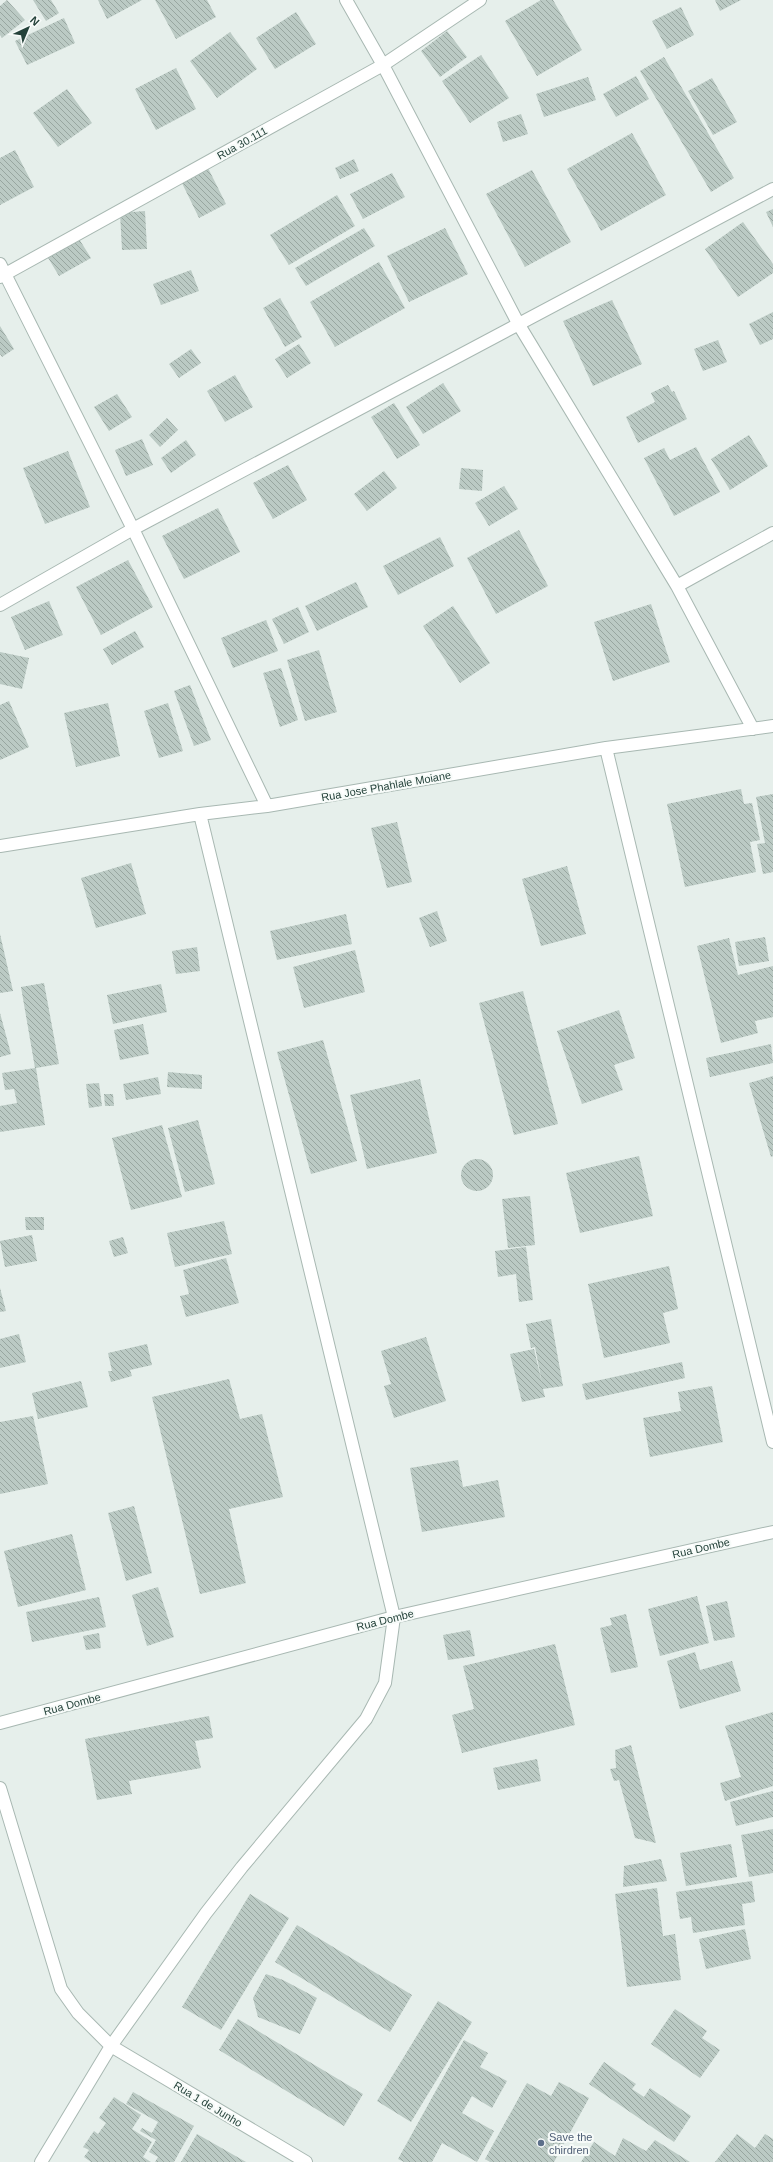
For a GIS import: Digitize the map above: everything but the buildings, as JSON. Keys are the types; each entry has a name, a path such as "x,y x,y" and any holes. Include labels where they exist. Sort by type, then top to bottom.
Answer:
{"street":[{"path":"346,0 383,65 519,325 677,586 753,729"},
{"name":"Rua 30.111","path":"2,272 383,65 480,0"},
{"path":"0,605 133,529 773,189"},
{"path":"2,272 133,529 267,806"},
{"path":"677,586 773,533"},
{"name":"Rua Jose Phahlale Moiane","path":"0,846 200,814 267,806 606,748 773,726"},
{"path":"606,748 773,1442"},
{"path":"41,2162 111,2046 237,1873 366,1719 385,1683 394,1617 200,814"},
{"name":"Rua Dombe","path":"0,1723 394,1617 773,1532"},
{"name":"Rua 1 de Junho","path":"0,1788 61,1989 78,2013 111,2046 306,2162"}],"place":[{"name":"Save the chirdren","path":"541,2143"}]}
